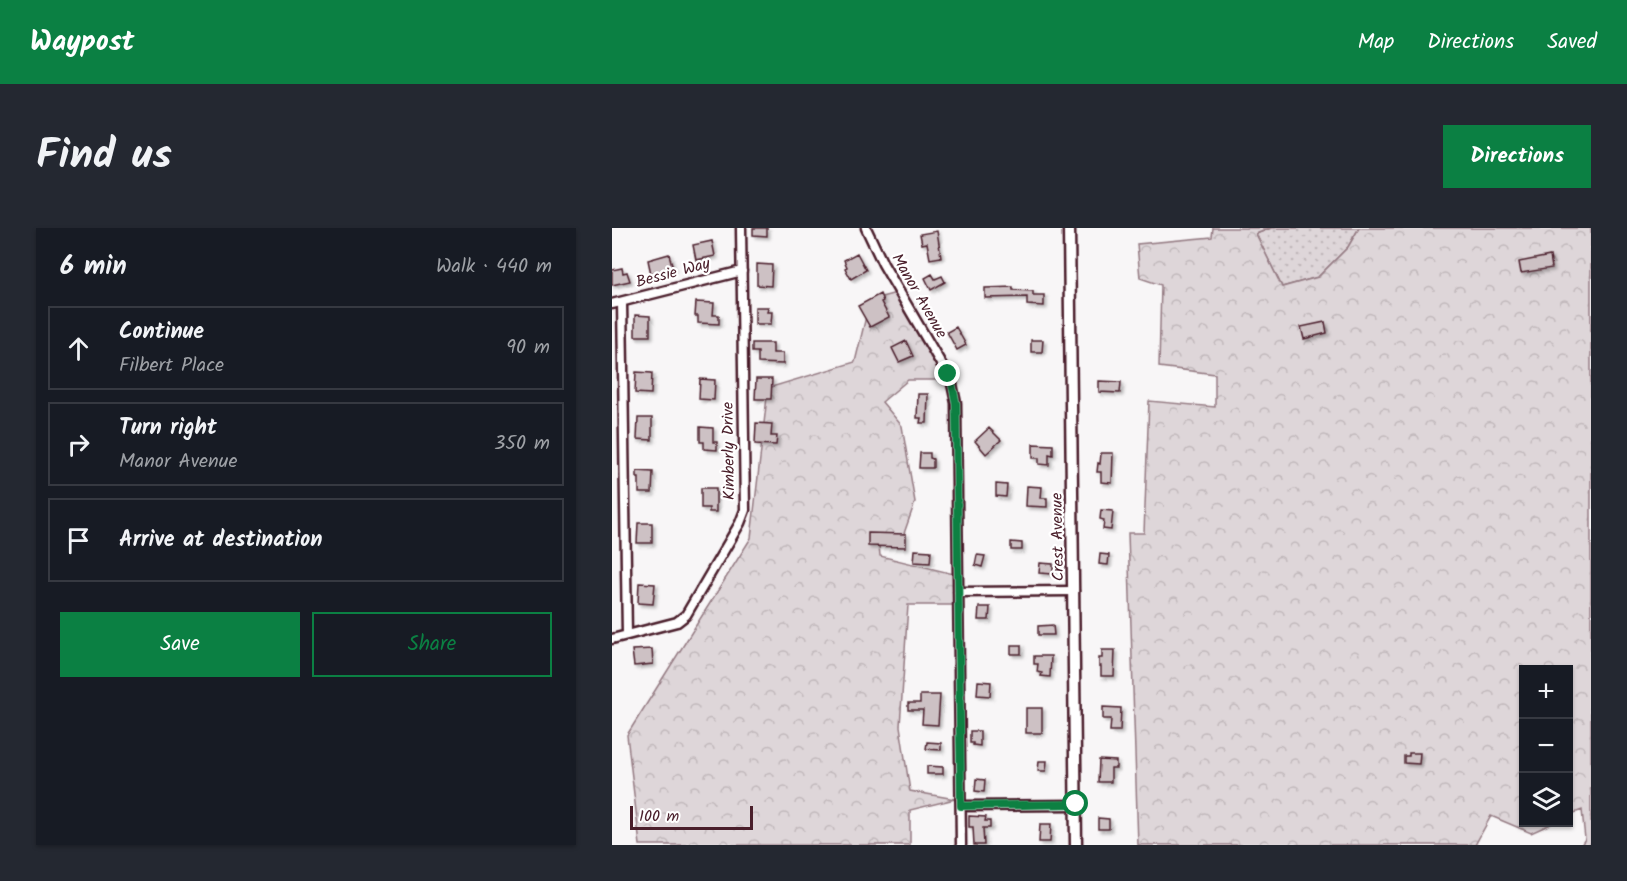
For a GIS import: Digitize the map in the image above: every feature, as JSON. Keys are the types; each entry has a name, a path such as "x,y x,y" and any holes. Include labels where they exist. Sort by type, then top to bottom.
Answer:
{"street":[{"name":"Kimberly Drive","path":"612,639 677,622 686,615 740,523 745,510 741,228"},
{"name":"Manor Avenue","path":"866,228 883,264 948,374 956,403 961,845"},
{"name":"Crest Avenue","path":"1069,228 1076,845"},
{"name":"Bessie Way","path":"612,304 742,271"},
{"path":"622,302 627,635"},
{"path":"958,592 1074,591"},
{"path":"961,806 1076,804"}],"green space":[{"path":"1213,228 1271,228 1256,234 1282,287 1318,277 1348,247 1359,228 1591,228 1591,845 1581,845 1585,839 1582,810 1573,813 1573,665 1519,665 1519,827 1544,827 1531,833 1491,816 1475,845 1138,845 1128,533 1144,533 1149,401 1215,407 1215,374 1159,367 1161,285 1140,278 1137,244 1212,237"},
{"path":"1271,228 1359,228 1348,247 1318,277 1282,287 1256,234"},
{"path":"904,291 951,380 908,380 882,402 902,426 915,502 901,542 879,545 880,556 958,575 958,605 908,605 900,726 910,791 955,799 910,810 910,845 640,845 627,735 751,538 768,388 855,362 870,300"}],"building":[{"path":"753,228 767,228 767,236 753,235"},
{"path":"937,231 941,257 930,259 927,243 922,244 920,234"},
{"path":"712,241 715,256 696,260 693,245"},
{"path":"857,253 866,270 851,279 845,268 847,267 844,260"},
{"path":"669,254 673,269 651,274 648,260"},
{"path":"1550,256 1552,268 1521,273 1519,262"},
{"path":"757,264 772,265 771,286 757,285"},
{"path":"622,268 623,273 627,272 630,281 612,285 612,270"},
{"path":"932,274 935,279 942,276 945,282 931,290 925,278"},
{"path":"1013,287 1013,290 1033,291 1033,295 1044,295 1044,306 1027,305 1027,297 985,298 985,288"},
{"path":"880,294 883,301 881,302 889,317 870,327 858,306"},
{"path":"696,302 714,303 713,315 719,315 719,324 698,323 698,316 695,316"},
{"path":"755,307 768,307 767,312 772,312 771,324 755,324"},
{"path":"635,315 650,316 650,336 635,336"},
{"path":"1325,322 1327,333 1304,339 1301,327"},
{"path":"956,327 966,345 957,350 947,332"},
{"path":"1031,340 1043,340 1042,352 1031,352"},
{"path":"906,341 913,356 899,362 892,348"},
{"path":"752,343 773,343 773,353 783,353 783,364 758,363 758,352 752,352"},
{"path":"636,372 652,373 651,394 635,393"},
{"path":"700,379 715,380 714,400 699,399"},
{"path":"756,379 772,379 771,399 755,399"},
{"path":"1099,381 1121,382 1120,393 1099,392"},
{"path":"918,394 928,394 927,423 920,423 921,418 917,418"},
{"path":"638,418 652,418 652,440 637,439"},
{"path":"756,423 772,424 771,436 777,436 776,445 755,444"},
{"path":"700,427 713,428 713,442 717,442 717,450 704,449 704,442 700,442"},
{"path":"989,428 1001,440 986,454 975,441"},
{"path":"1033,444 1053,445 1053,455 1049,454 1049,465 1039,464 1039,458 1033,458"},
{"path":"920,453 930,453 933,468 919,468"},
{"path":"1101,453 1113,453 1112,483 1101,482 1101,472 1097,472"},
{"path":"637,471 653,472 652,493 639,493"},
{"path":"996,484 1007,485 1006,497 996,496"},
{"path":"1027,486 1042,487 1041,498 1047,498 1047,507 1026,506"},
{"path":"701,488 716,488 716,512 709,512 709,508 701,508"},
{"path":"1101,510 1113,511 1111,530 1103,529 1104,520 1100,519"},
{"path":"638,523 652,523 652,543 637,543"},
{"path":"868,533 906,534 906,547 868,546"},
{"path":"1011,542 1022,543 1022,550 1011,550"},
{"path":"915,550 931,551 930,563 914,562"},
{"path":"1100,554 1109,555 1108,565 1099,564"},
{"path":"977,555 985,556 982,567 975,565"},
{"path":"1040,563 1053,564 1053,574 1039,573"},
{"path":"639,583 655,584 653,604 638,603"},
{"path":"979,607 990,607 989,620 978,620"},
{"path":"1053,625 1054,635 1038,635 1038,626"},
{"path":"1011,645 1021,645 1021,654 1011,654"},
{"path":"652,649 653,664 634,666 632,650"},
{"path":"1102,650 1115,650 1114,676 1101,676 1099,658 1102,658"},
{"path":"1034,656 1051,656 1050,677 1041,676 1042,673 1037,672 1038,664 1034,664"},
{"path":"978,681 991,682 990,696 977,695"},
{"path":"920,695 940,695 938,725 922,724 923,710 908,710 908,703 920,703"},
{"path":"1103,707 1121,708 1120,731 1110,731 1111,719 1103,719"},
{"path":"1026,708 1042,708 1042,733 1026,733"},
{"path":"970,731 980,731 980,746 970,743"},
{"path":"927,742 941,743 941,750 926,749"},
{"path":"1409,753 1420,753 1419,764 1404,763 1404,756 1409,756"},
{"path":"1099,760 1116,761 1116,768 1111,768 1111,782 1098,782"},
{"path":"1039,761 1047,761 1046,771 1038,771"},
{"path":"927,766 943,767 943,774 927,774"},
{"path":"976,779 985,780 984,792 975,791"},
{"path":"969,816 986,817 985,821 990,821 990,828 983,828 984,845 974,845 973,827 969,827"},
{"path":"1098,818 1109,819 1109,829 1098,829"},
{"path":"1040,824 1051,824 1050,842 1039,842"}],"route":[{"path":"948,374 956,403 961,806 1076,804"}]}
